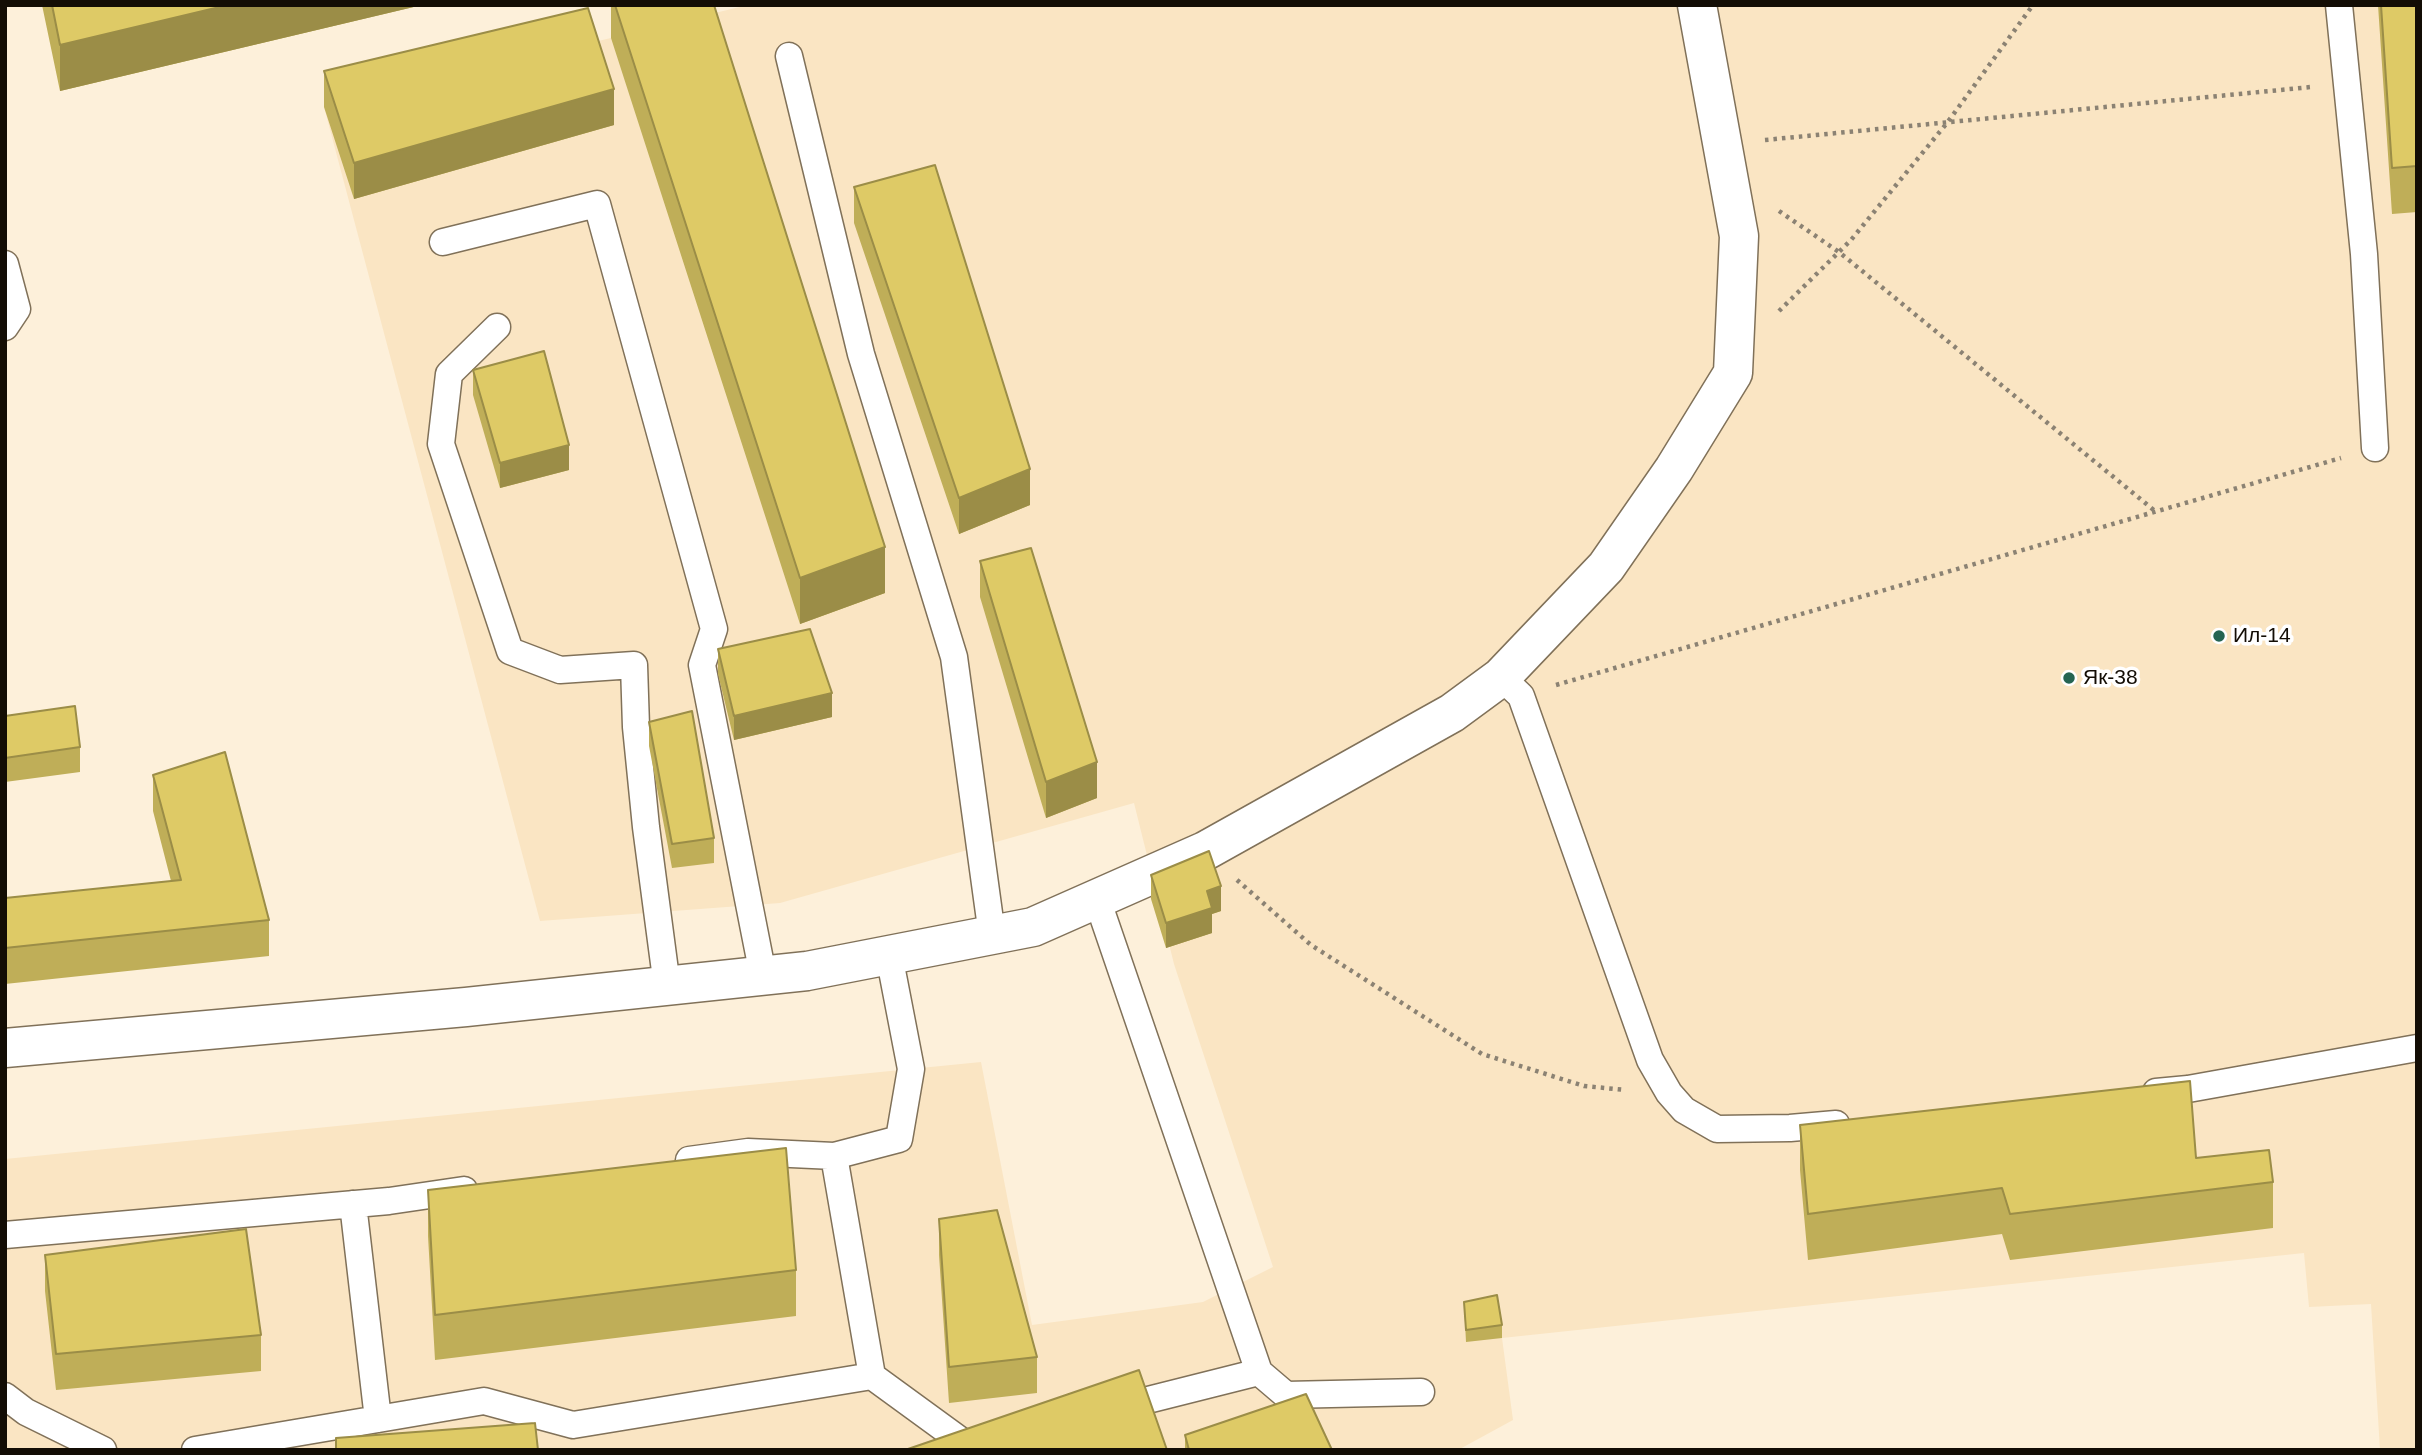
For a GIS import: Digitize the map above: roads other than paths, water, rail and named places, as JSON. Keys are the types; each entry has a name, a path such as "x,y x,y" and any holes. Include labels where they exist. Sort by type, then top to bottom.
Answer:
{"street":[{"path":"5,1048 466,1007 807,971 1033,926 1205,851 1452,713 1511,686 1606,567 1674,469 1733,373 1739,236 1697,5"}],"lane":[{"path":"2339,5 2364,254 2375,448"},
{"path":"789,57 861,354 954,657 992,935"},
{"path":"443,242 597,204 714,629 702,665 763,975"},
{"path":"5,264 17,309 5,327"},
{"path":"497,327 449,374 441,444 510,651 560,670 634,665 636,727 646,827 667,986"},
{"path":"1511,686 1650,1060 1669,1093 1684,1110 1717,1129 1790,1128 1858,1122"},
{"path":"1097,899 1259,1372 1286,1395 1421,1392"},
{"path":"665,1163 748,1152 834,1156 899,1139 911,1069 889,955"},
{"path":"2133,1094 2188,1088 2417,1048"},
{"path":"834,1156 872,1376 968,1446 1007,1436"},
{"path":"5,1235 353,1203 486,1187"},
{"path":"353,1203 378,1419"},
{"path":"1087,1416 1259,1372"},
{"path":"195,1450 484,1401 573,1425 872,1376"},
{"path":"5,1396 26,1412 103,1450"}],"place":[{"name":"Ил-14","path":"2219,636"},
{"name":"Як-38","path":"2069,678"}]}
